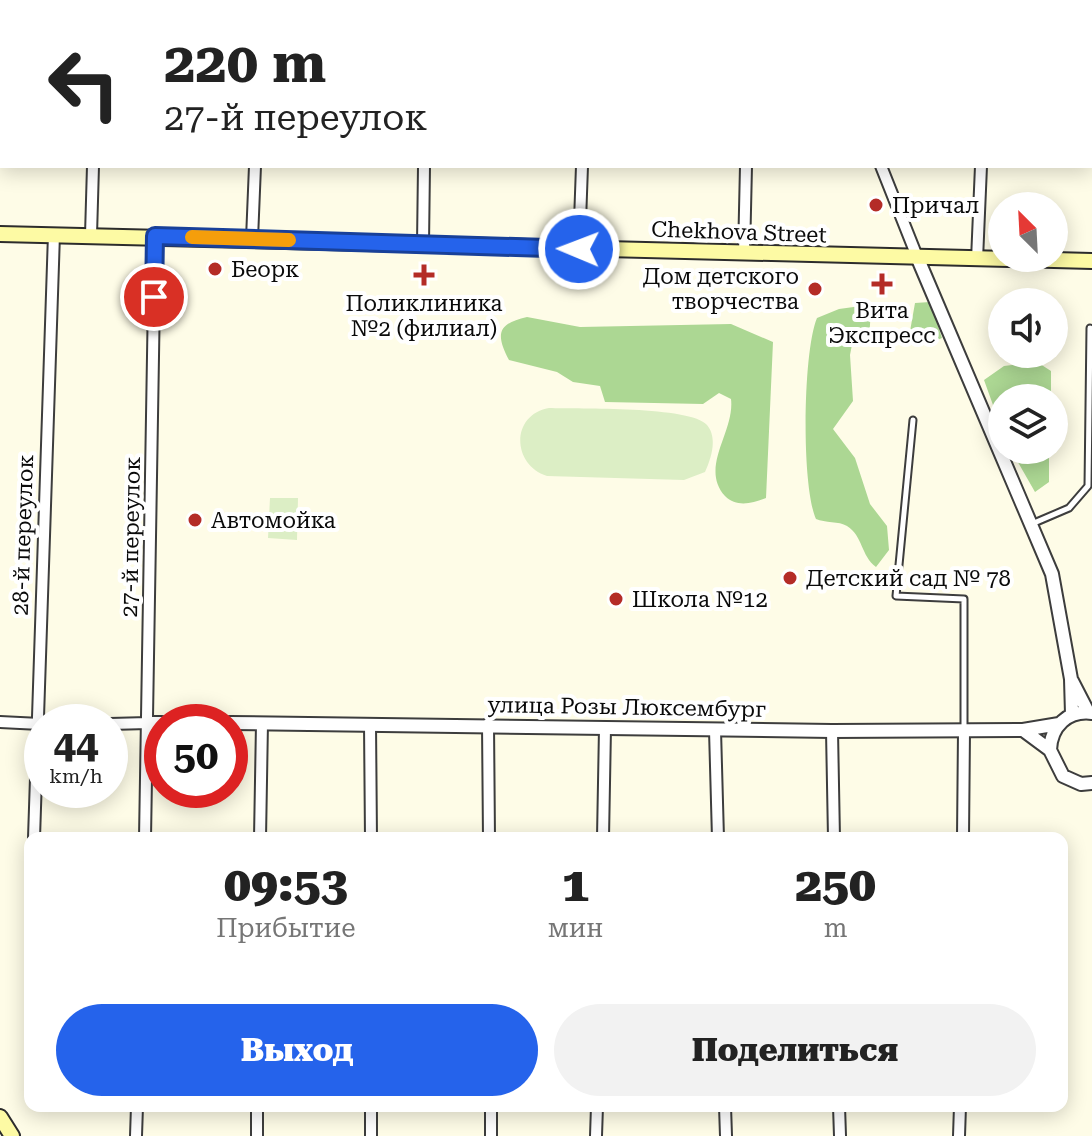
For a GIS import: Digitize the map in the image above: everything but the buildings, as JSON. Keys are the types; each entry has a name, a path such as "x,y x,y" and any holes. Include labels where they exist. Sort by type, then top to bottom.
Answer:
{"main road":[{"name":"Chekhova Street","path":"0,234 1092,261"},
{"path":"1,1119 12,1136"}],"street":[{"path":"91,235 93,168"},
{"path":"252,239 255,168"},
{"path":"423,244 424,168"},
{"path":"579,249 582,168"},
{"path":"744,254 746,168"},
{"path":"882,168 1052,574 1071,679 1072,714 1090,712 1071,679"},
{"path":"977,260 981,168"},
{"name":"28-й переулок","path":"40,704 54,234"},
{"name":"27-й переулок","path":"148,704 155,236"},
{"name":"улица Розы Люксембург","path":"248,723 964,731 1023,730 1059,724 1072,714"},
{"path":"0,722 24,723"},
{"path":"260,832 262,723"},
{"path":"370,724 371,832"},
{"path":"488,724 489,832"},
{"path":"1050,750 1059,724"},
{"path":"603,832 605,728"},
{"path":"715,730 718,832"},
{"path":"1023,730 1050,750 1063,776 1081,784 1092,783"},
{"path":"832,731 834,832"},
{"path":"963,832 964,731"},
{"name":"28-й переулок","path":"34,832 35,808"},
{"name":"27-й переулок","path":"145,832 146,808"},
{"path":"136,1136 137,1112"},
{"path":"257,1112 257,1136"},
{"path":"371,1112 371,1136"},
{"path":"491,1112 491,1136"},
{"path":"596,1136 597,1112"},
{"path":"725,1112 726,1136"},
{"path":"839,1112 840,1136"},
{"path":"959,1136 960,1112"}],"lane":[{"path":"1033,524 1069,508 1088,486 1090,328"},
{"path":"913,420 896,596 964,599 964,731"}],"green space":[{"path":"930,302 942,338 925,345 909,337 915,303"},
{"path":"871,307 869,342 853,339 850,355 853,401 833,429 855,458 870,504 887,526 889,550 876,567 847,526 816,519 811,502 806,449 809,359 817,318 839,309"},
{"path":"527,317 580,327 731,324 773,342 766,498 750,503 735,502 725,496 718,485 717,461 731,411 731,399 719,393 703,404 605,402 600,386 573,382 557,372 509,360 502,343 502,331 510,323"},
{"path":"1001,368 1046,368 1051,371 1051,384 988,384 988,391 984,380"},
{"path":"549,408 658,412 697,419 707,425 712,436 705,472 684,480 547,476 527,462 520,440 527,420 536,412"},
{"path":"1019,464 1049,464 1049,482 1035,492"},
{"path":"270,498 298,498 297,540 268,538"}],"slow traffic":[{"path":"192,237 289,240"}],"place":[{"name":"Причал","path":"876,205"},
{"name":"Беорк","path":"215,269"},
{"name":"Поликлиника №2 (филиал)","path":"424,275"},
{"name":"Вита Экспресс","path":"882,284"},
{"name":"Дом детского творчества","path":"815,289"},
{"name":"Автомойка","path":"195,520"},
{"name":"Детский сад № 78","path":"790,578"},
{"name":"Школа №12","path":"616,599"}],"route":[{"path":"154,297 155,236 579,249"}]}
